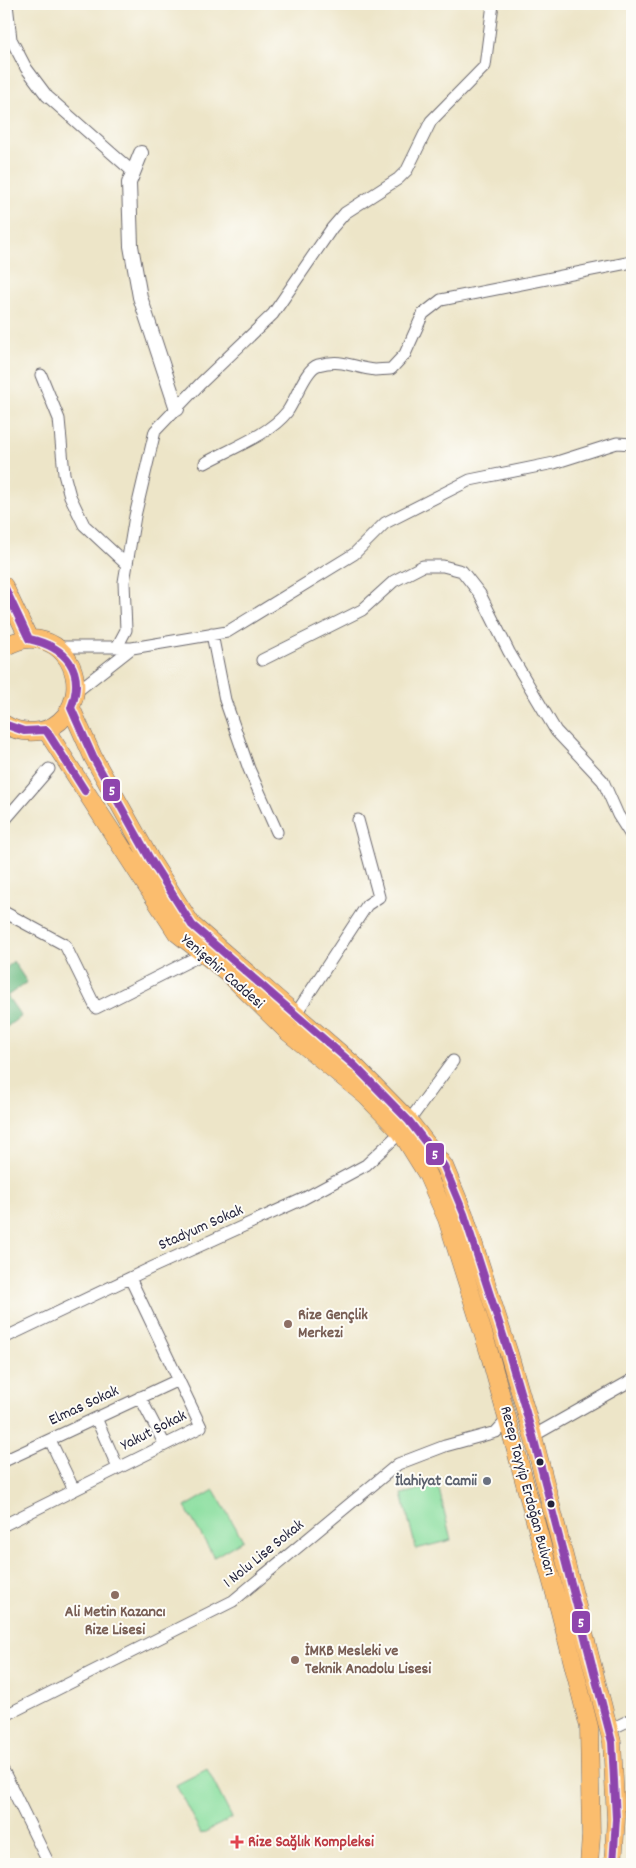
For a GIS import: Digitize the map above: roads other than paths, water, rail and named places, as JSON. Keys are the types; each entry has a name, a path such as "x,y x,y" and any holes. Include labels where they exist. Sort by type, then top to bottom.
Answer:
{"main road":[{"path":"4,586 30,639"},
{"path":"4,647 16,641 30,639 44,641 57,647"},
{"name":"Yenişehir Caddesi","path":"57,647 69,659 76,675 74,700 93,758 150,859 192,925 355,1066 405,1127"},
{"path":"7,728 29,733 46,730 60,722 74,700"},
{"name":"Yenişehir Caddesi","path":"46,730 177,933 228,974 288,1032 405,1127"},
{"name":"Recep Tayyip Erdoğan Bulvarı","path":"405,1127 447,1219 469,1286 589,1727 589,1864"},
{"name":"Recep Tayyip Erdoğan Bulvarı","path":"405,1127 444,1166 464,1214 533,1436 612,1742 616,1819 613,1864"}],"street":[{"path":"7,4 11,39 26,68 47,96 134,172"},
{"path":"117,646 126,630 124,582 135,516 155,431 201,383 273,314 332,228 345,213 398,179 408,170 431,121 485,66 492,5 494,4"},
{"path":"141,153 129,183 132,246 140,297 177,409"},
{"path":"205,463 263,432 286,414 296,400 306,376 316,366 343,362 374,370 391,369 405,354 423,314 441,300 632,262"},
{"path":"41,375 58,419 64,474 70,496 84,525 127,564"},
{"path":"57,647 117,646 132,648 227,632 354,554 385,523 470,480 554,463 617,443 632,444"},
{"path":"262,660 362,610 394,581 423,566 443,566 462,571 480,594 509,652 556,731 603,781 618,815 632,837"},
{"path":"212,634 225,700 249,769 277,832"},
{"path":"74,700 132,648"},
{"path":"4,821 50,769"},
{"path":"295,1015 367,905 379,897 358,820"},
{"path":"4,912 65,945 96,1008 203,954"},
{"name":"Stadyum Sokak","path":"4,1338 303,1199 366,1165 405,1127 454,1061"},
{"name":"Yakut Sokak","path":"4,1525 201,1427 130,1278"},
{"name":"Elmas Sokak","path":"4,1461 178,1380"},
{"path":"533,1436 632,1380"},
{"path":"140,1397 165,1445"},
{"path":"96,1418 118,1468"},
{"name":"1 Nolu Lise Sokak","path":"4,1716 233,1601 398,1464 445,1446 496,1432 507,1420"},
{"path":"50,1440 74,1490"},
{"path":"609,1730 632,1719"},
{"path":"4,1772 49,1864"}],"place":[{"name":"Rize Gençlik Merkezi","path":"288,1324"},
{"name":"İlahiyat Camii","path":"487,1481"},
{"name":"Ali Metin Kazancı Rize Lisesi","path":"115,1595"},
{"name":"İMKB Mesleki ve Teknik Anadolu Lisesi","path":"295,1660"},
{"name":"Rize Sağlık Kompleksi","path":"237,1842"}]}
